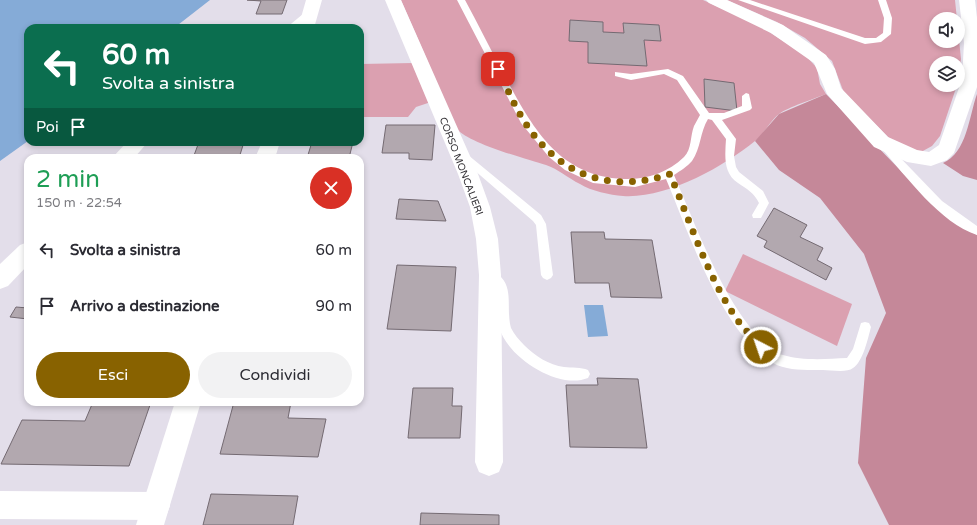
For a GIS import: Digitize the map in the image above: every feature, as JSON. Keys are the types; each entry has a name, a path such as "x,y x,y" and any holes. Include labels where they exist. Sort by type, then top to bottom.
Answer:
{"street":[{"path":"307,23 314,0"},
{"name":"CORSO MONCALIERI","path":"393,0 480,207 487,239 490,275 489,462"},
{"path":"714,0 777,29 820,59 826,69 833,90 881,142 914,156 931,159 940,155 947,148 971,79 972,43 967,0"},
{"path":"126,154 135,146"},
{"path":"0,279 24,256"},
{"path":"0,504 153,516 187,406"}],"lane":[{"path":"461,0 524,121 552,154 568,166 593,179 611,182 635,183 670,174 688,159 694,148 699,126 705,115"},
{"path":"742,0 865,41 878,40 887,34 888,18 882,0"},
{"path":"618,74 631,77 665,71 680,78 705,115 716,118 747,108 746,96"},
{"path":"716,118 730,139 728,154 730,167 736,176 761,193 764,203 757,215"},
{"path":"881,142 939,203 957,219 977,231"},
{"path":"457,150 541,224 546,275"},
{"path":"670,174 707,263 726,300 739,321 761,347 778,360 835,365 850,364 858,352 865,327"},
{"path":"490,275 502,285 504,290 503,298 505,327 510,339 525,354 543,367 561,373 584,374"}],"shaded area":[{"path":"401,0 703,0 758,25 805,55 817,68 820,84 826,94 783,111 758,138 742,151 711,171 675,187 640,196 607,194 584,186 546,165 512,155 473,140 457,129"},
{"path":"727,0 955,0 956,12 929,12 929,48 960,48 961,56 929,56 929,92 955,92 940,136 932,146 921,152 894,143 844,93 832,61 805,38 777,22"},
{"path":"413,63 429,100 428,103 416,107 408,117 364,117 364,64"},
{"path":"826,94 945,216 977,235 977,525 889,525 858,463 866,358 886,313 864,254 820,198 779,170 755,141 779,114"},
{"path":"977,94 977,180 963,176 943,163 951,158 962,143"},
{"path":"743,254 852,304 837,346 725,291"}],"water":[{"path":"0,0 210,0 179,24 24,24 24,144 0,161"},
{"path":"584,305 603,305 608,336 588,337"}],"building":[{"path":"247,0 287,0 282,14 256,14 261,1"},
{"path":"570,20 603,22 603,32 624,33 623,23 659,25 661,41 644,40 647,66 588,63 588,42 569,41"},
{"path":"704,79 734,83 737,111 705,107"},
{"path":"386,125 435,125 432,160 409,159 409,153 382,153"},
{"path":"198,146 243,146 240,154 194,154"},
{"path":"311,146 352,146 350,154 308,154"},
{"path":"399,199 438,201 446,221 396,219"},
{"path":"774,208 807,225 800,237 823,248 817,260 832,268 826,280 764,247 767,241 757,236"},
{"path":"571,232 604,232 605,239 652,240 662,298 611,297 609,283 575,283"},
{"path":"397,265 456,267 451,331 387,329"},
{"path":"16,307 24,308 24,319 10,317"},
{"path":"597,378 638,379 647,448 570,447 566,385 598,385"},
{"path":"413,388 453,388 452,406 462,406 460,438 408,438"},
{"path":"91,406 150,406 129,466 1,464 22,420 85,421"},
{"path":"233,406 290,406 288,418 326,419 318,457 220,454"},
{"path":"211,494 298,496 293,525 203,525"},
{"path":"421,513 499,515 499,525 420,525"}],"route":[{"path":"498,69 524,121 544,146 568,166 593,179 611,182 635,183 670,174 707,263 726,300 739,321 761,347"}]}
